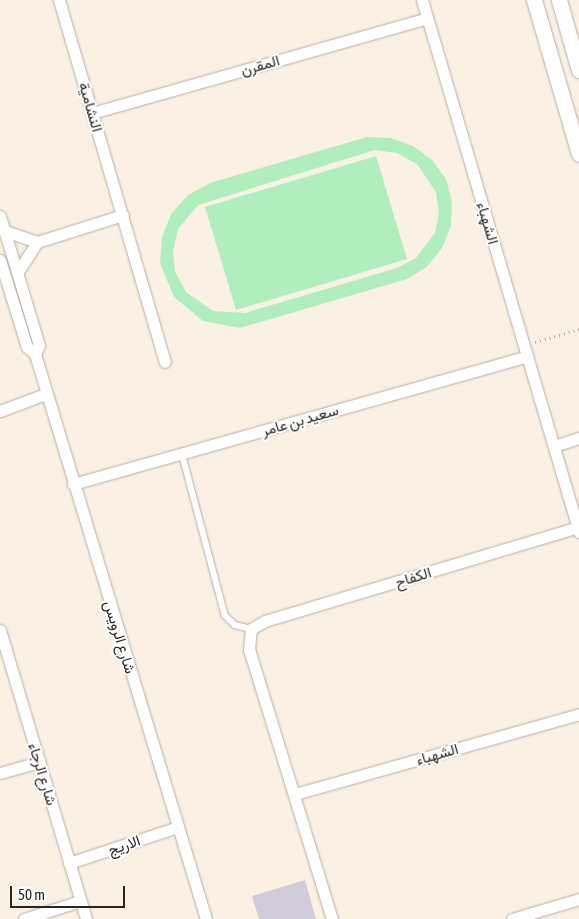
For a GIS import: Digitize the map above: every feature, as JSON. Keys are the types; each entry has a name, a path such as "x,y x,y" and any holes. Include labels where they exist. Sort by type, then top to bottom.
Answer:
{"street":[{"name":"النشامية","path":"59,0 165,362"},
{"name":"الشهباء","path":"422,0 578,530"},
{"path":"534,0 579,154"},
{"path":"559,0 578,64"},
{"name":"المقرن","path":"92,113 427,18"},
{"path":"5,231 36,242 122,215"},
{"path":"0,216 39,344 35,354 27,347 0,260"},
{"path":"17,273 36,242"},
{"name":"سعيد بن عامر","path":"73,484 526,351"},
{"name":"شارع الرويس","path":"35,354 45,394 206,919"},
{"path":"0,410 45,394"},
{"path":"554,446 579,438"},
{"name":"الكفاح","path":"251,630 265,621 578,530"},
{"name":"شارع الرجاء","path":"0,630 86,919"},
{"path":"251,630 249,650 332,919"},
{"name":"الشهباء","path":"295,794 579,714"},
{"path":"0,774 39,762"},
{"name":"الاريج","path":"69,863 178,827"},
{"path":"512,919 579,899"},
{"path":"24,919 80,901"}],"lane":[{"path":"182,453 226,615 235,625 251,630"}],"path":[{"path":"526,351 579,329"}],"green space":[{"path":"367,137 391,138 413,146 432,160 446,179 452,202 451,226 442,248 427,267 407,279 240,328 203,321 174,297 160,263 162,237 171,214 188,195 210,183","holes":["375,150 397,153 417,164 436,192 439,213 435,233 416,258 397,268 245,313 213,311 186,292 175,272 173,251 178,229 198,205"]},
{"path":"376,156 407,259 236,310 205,207"}],"building":[{"path":"305,880 316,919 259,919 252,896"}]}
